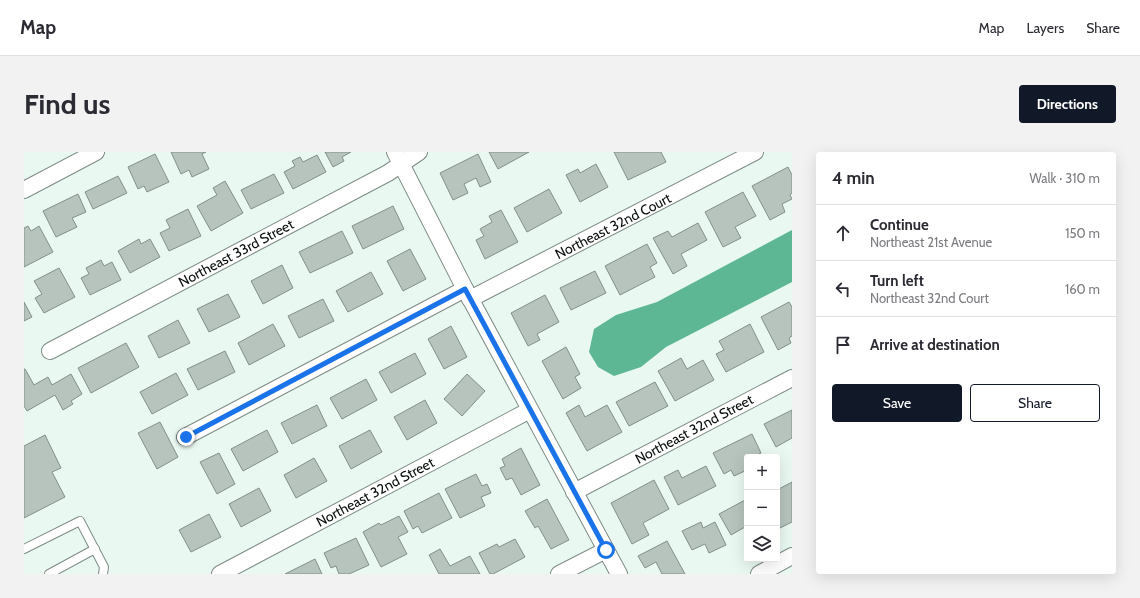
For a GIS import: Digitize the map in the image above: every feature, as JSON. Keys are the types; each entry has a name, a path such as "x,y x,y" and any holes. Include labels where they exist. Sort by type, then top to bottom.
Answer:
{"street":[{"path":"24,190 96,152"},
{"name":"Northeast 33rd Street","path":"50,351 388,173 398,158 420,152"},
{"name":"Northeast 32nd Court","path":"186,437 468,294 755,152"},
{"path":"398,158 468,294 619,574"},
{"name":"Northeast 32nd Street","path":"574,492 792,378"},
{"name":"Northeast 32nd Street","path":"220,574 530,410"},
{"path":"559,574 606,550"},
{"path":"759,574 792,556"}],"lane":[{"path":"24,549 80,521 104,568 103,574"},
{"path":"49,574 95,549"}],"shaded area":[{"path":"792,230 792,282 666,347 641,367 614,376 598,367 589,352 594,329 616,315 657,302"}],"building":[{"path":"171,152 206,152 202,154 209,169 192,177 189,170 181,174"},
{"path":"325,152 351,152 342,157 344,161 333,167"},
{"path":"489,152 529,152 498,169"},
{"path":"614,152 661,152 666,162 628,180"},
{"path":"155,154 169,182 147,192 144,186 138,189 128,167"},
{"path":"478,154 491,182 480,187 476,178 464,184 468,193 453,200 440,173"},
{"path":"317,155 326,172 293,189 284,172 295,166 292,161 300,157 303,162"},
{"path":"596,164 608,187 580,202 566,175 578,169 580,173"},
{"path":"788,167 792,175 792,193 790,195 792,199 782,204 785,212 770,220 752,186"},
{"path":"274,174 284,193 251,209 241,190"},
{"path":"118,176 127,193 93,209 85,192"},
{"path":"225,181 243,213 211,231 197,206 217,195 213,188"},
{"path":"549,189 562,213 527,232 514,208"},
{"path":"743,192 756,216 735,227 741,238 723,247 705,212"},
{"path":"78,194 86,212 72,218 77,227 56,237 43,211"},
{"path":"393,206 404,229 363,249 352,226"},
{"path":"188,209 201,236 169,251 160,233 170,228 166,220"},
{"path":"501,210 518,242 485,259 476,240 484,236 480,229 492,222 489,216"},
{"path":"698,223 707,240 681,254 687,266 673,274 653,238 668,231 672,237"},
{"path":"28,226 31,231 39,226 53,252 24,267 24,228"},
{"path":"342,231 353,253 310,273 299,252"},
{"path":"139,239 141,244 150,239 160,257 130,273 118,251"},
{"path":"647,244 657,263 650,267 655,277 620,295 605,266"},
{"path":"410,249 426,279 403,291 387,261"},
{"path":"101,260 104,266 112,262 121,280 90,295 81,278 89,274 86,268"},
{"path":"282,265 293,288 263,304 251,281"},
{"path":"59,268 75,297 44,313 35,298 42,294 34,281"},
{"path":"595,271 606,293 571,310 560,288"},
{"path":"371,272 383,294 348,312 336,291"},
{"path":"228,294 240,317 209,332 197,309"},
{"path":"545,295 559,322 537,334 540,340 528,346 511,313"},
{"path":"323,299 334,321 299,338 288,316"},
{"path":"24,302 32,317 24,321"},
{"path":"789,302 792,307 792,336 789,338 791,343 778,350 761,317"},
{"path":"178,320 190,343 159,358 148,336"},
{"path":"273,324 285,346 249,365 238,343"},
{"path":"750,324 764,352 726,372 716,354 724,350 719,341"},
{"path":"451,326 467,357 444,369 428,339"},
{"path":"126,343 139,367 91,393 78,368"},
{"path":"566,347 580,374 575,377 581,388 563,399 542,361"},
{"path":"225,351 235,372 198,390 187,369"},
{"path":"415,353 426,374 391,393 379,372"},
{"path":"681,358 687,369 703,360 714,380 675,401 658,371"},
{"path":"24,369 34,385 48,377 52,385 71,374 82,394 71,401 73,404 63,410 55,395 27,411 24,406"},
{"path":"176,373 188,395 152,414 140,392"},
{"path":"467,374 485,391 462,416 444,399"},
{"path":"366,379 377,400 342,419 330,398"},
{"path":"655,382 668,406 629,426 616,402"},
{"path":"425,400 437,423 407,440 394,417"},
{"path":"317,405 327,426 292,444 281,423"},
{"path":"579,405 585,417 607,405 622,432 587,451 566,413"},
{"path":"792,410 792,438 776,447 764,424"},
{"path":"160,422 178,457 157,469 138,433"},
{"path":"267,430 278,452 243,471 231,449"},
{"path":"370,430 382,452 351,469 339,446"},
{"path":"752,434 761,453 744,454 744,471 734,476 731,470 724,474 713,453"},
{"path":"45,435 61,468 52,472 65,497 24,518 24,446"},
{"path":"521,448 540,485 521,495 512,478 506,480 500,468 505,466 502,459"},
{"path":"219,453 235,484 217,494 200,462"},
{"path":"314,458 327,481 296,498 284,475"},
{"path":"706,466 716,486 678,505 664,477 678,470 682,478"},
{"path":"476,474 482,486 487,484 491,493 481,497 485,506 460,518 445,489"},
{"path":"654,480 669,509 643,523 649,535 632,544 611,503"},
{"path":"792,482 792,522 780,528 780,490 780,488"},
{"path":"259,488 271,511 241,527 229,504"},
{"path":"439,493 452,518 422,533 418,526 413,529 404,511"},
{"path":"547,499 569,540 551,549 538,526 535,528 525,511"},
{"path":"744,501 744,528 731,535 719,514"},
{"path":"209,514 221,537 191,552 179,530"},
{"path":"399,516 408,532 398,537 407,554 381,567 363,532 379,523 381,525"},
{"path":"701,522 703,528 715,522 726,545 709,553 705,544 692,550 682,531"},
{"path":"356,538 369,565 349,574 339,574 336,566 331,568 324,553"},
{"path":"515,539 525,557 493,574 490,574 479,553 497,544 499,547"},
{"path":"667,541 685,574 662,574 656,562 645,568 638,556"},
{"path":"440,549 450,566 470,556 480,574 439,574 429,555"},
{"path":"315,559 322,574 285,574"}],"route":[{"path":"186,437 465,289 606,550"}]}
